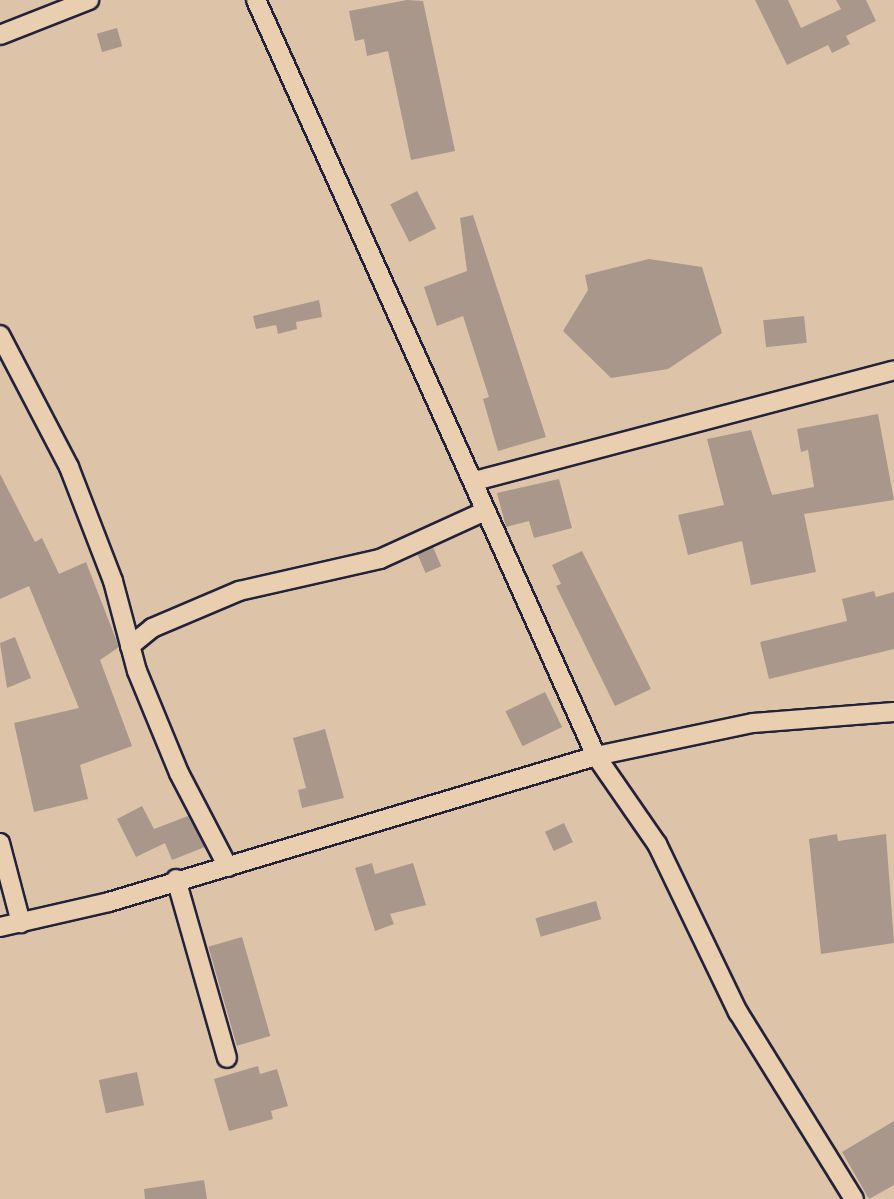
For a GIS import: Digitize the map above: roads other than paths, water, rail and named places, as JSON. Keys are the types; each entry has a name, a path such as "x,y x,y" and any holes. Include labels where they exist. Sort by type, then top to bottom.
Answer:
{"street":[{"path":"0,36 89,0"},
{"path":"256,0 475,481 483,512 596,756 657,844 738,1012 854,1199"},
{"path":"0,335 69,467 113,580 130,646 179,773 228,867"},
{"path":"475,481 894,370"},
{"path":"130,646 152,628 239,591 380,559 483,512"},
{"path":"0,927 228,867 596,756 753,723 894,712"},
{"path":"0,842 21,923"},
{"path":"176,879 227,1058"}]}
